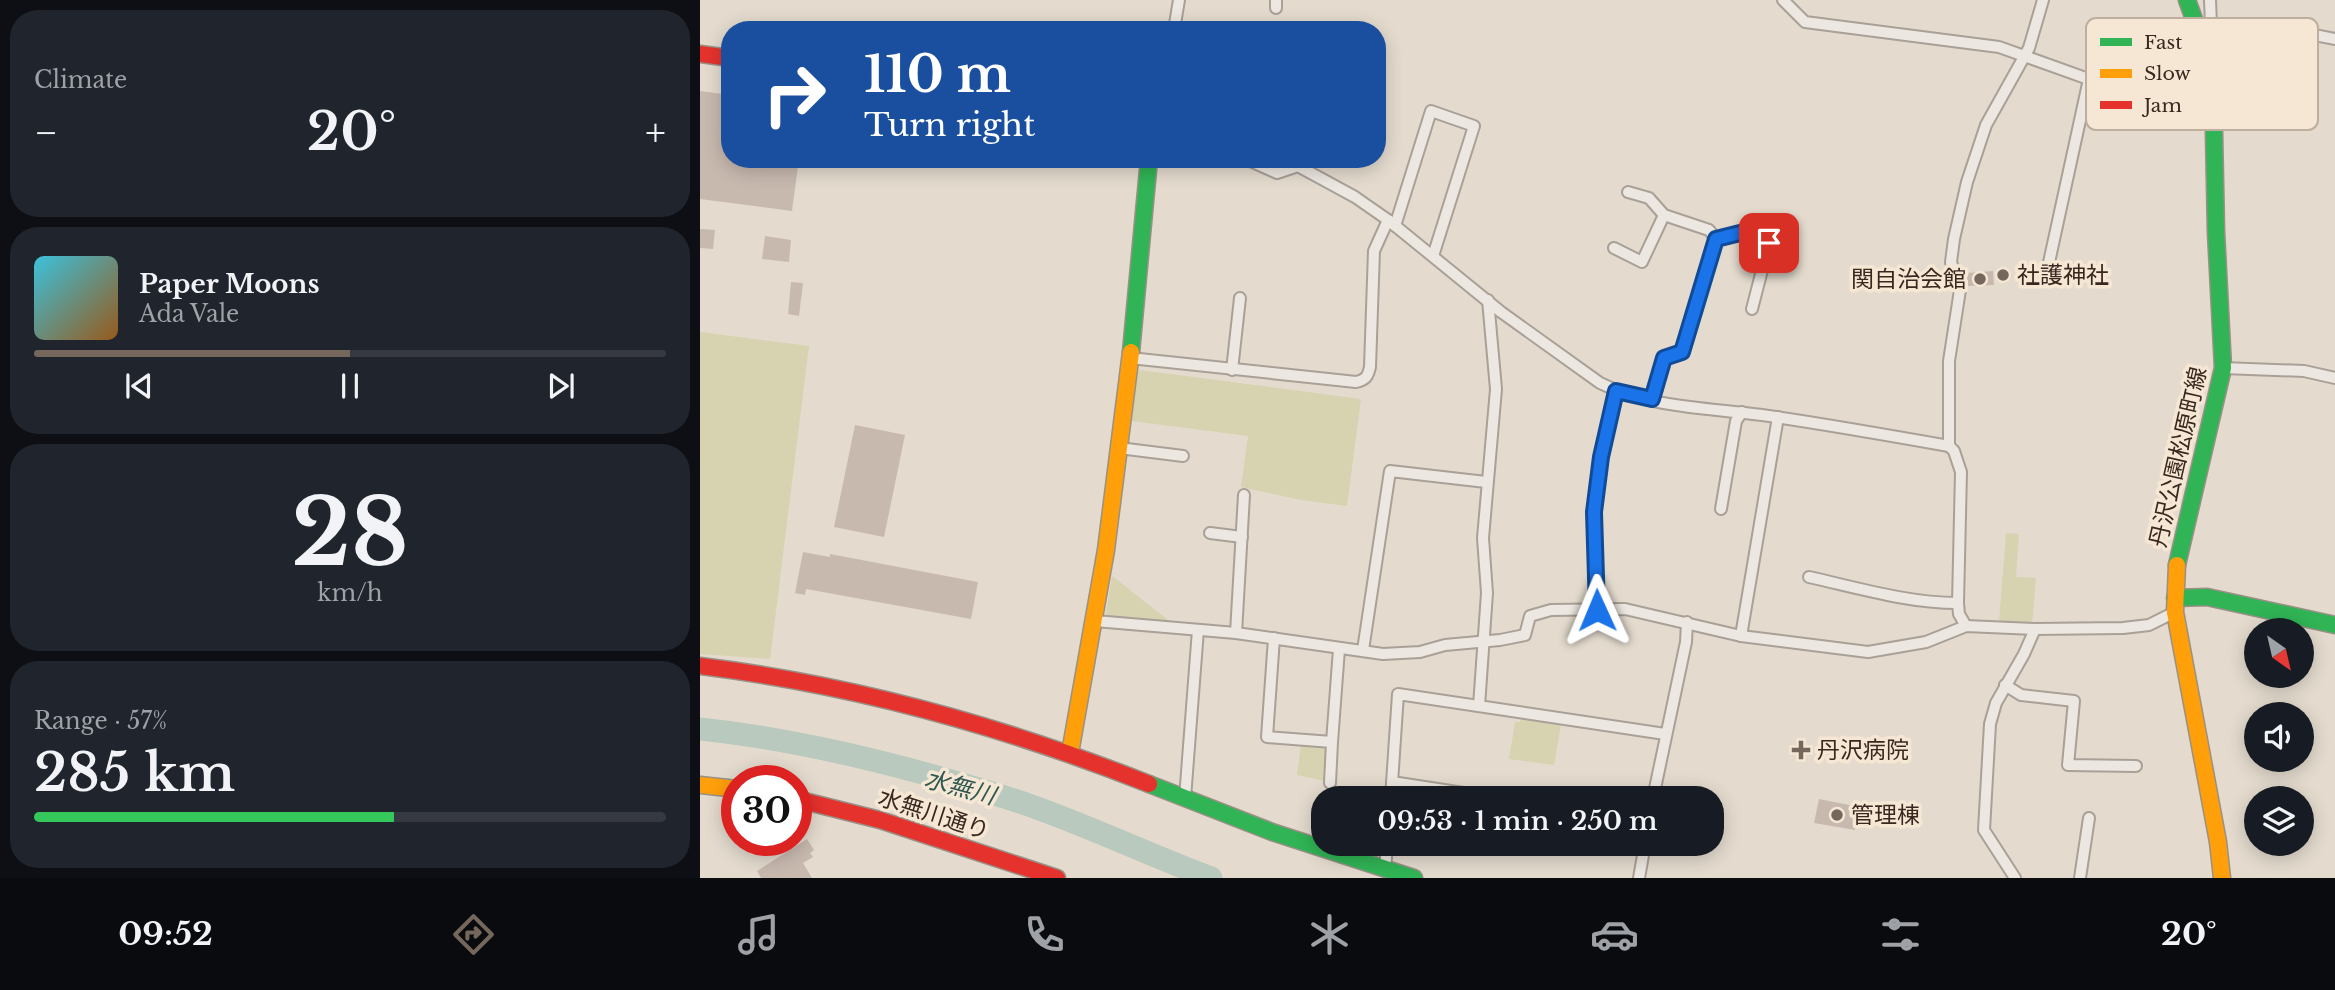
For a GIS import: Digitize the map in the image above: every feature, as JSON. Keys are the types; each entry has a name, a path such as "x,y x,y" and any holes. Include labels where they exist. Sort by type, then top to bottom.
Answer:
{"street":[{"path":"1176,21 1179,0"},
{"path":"1783,0 1805,22 2000,47 2086,78"},
{"path":"1948,446 1949,361 1960,290 1951,262 1954,239 1967,182 1986,125 2025,55 2043,0"},
{"name":"丹沢公園松原町線","path":"2187,0 2200,18"},
{"path":"2206,18 2210,0"},
{"path":"700,54 721,57"},
{"path":"2048,267 2086,93"},
{"path":"1130,358 1356,382 1368,376 1374,251 1391,223 1431,111 1474,126 1433,256"},
{"name":"丹沢公園松原町線","path":"2215,130 2223,368 2180,548 2175,605 2218,842 2222,878"},
{"path":"1070,752 1095,621 1119,448 1148,168"},
{"path":"1266,168 1277,173 1288,168"},
{"path":"1306,168 1391,223 1500,312 1616,391 1686,408 1778,417 1948,446 1954,451 1961,472 1958,603 1959,614 1966,626"},
{"path":"1628,192 1649,198 1664,215 1709,230 1716,239"},
{"path":"1614,248 1642,262 1664,215"},
{"path":"1716,239 1740,233 1792,249"},
{"path":"1652,399 1664,358 1682,352 1716,239"},
{"path":"1752,309 1769,243"},
{"path":"1232,370 1240,298"},
{"path":"1479,706 1487,593 1483,538 1486,482 1496,389 1488,300"},
{"path":"2223,368 2304,371 2335,378"},
{"path":"1597,610 1594,512 1601,457 1616,391"},
{"path":"1721,509 1736,421 1742,412"},
{"path":"1741,636 1778,417"},
{"path":"1119,448 1182,456"},
{"path":"1363,650 1390,471 1486,482"},
{"path":"1236,633 1244,495"},
{"path":"1243,517 1256,519"},
{"path":"1210,533 1242,537"},
{"path":"1809,578 1883,594 1958,603"},
{"path":"1095,621 1236,633 1383,654 1420,652 1446,645 1525,635 1530,616 1551,610 1625,609 1741,636 1868,652 1926,642 1966,626 2090,630 2149,625 2175,605 2207,597 2335,625"},
{"path":"1655,786 1686,642 1687,622"},
{"path":"2015,878 1984,830 1990,724 1996,703 2035,629"},
{"path":"1185,798 1198,630"},
{"path":"1274,638 1267,737 1332,742"},
{"path":"1330,783 1339,649"},
{"path":"700,666 757,673 883,699 1070,752 1272,832 1414,878"},
{"path":"2005,685 2021,695 2074,701 2068,765 2136,766"},
{"path":"1392,786 1398,694 1665,734"},
{"path":"1392,782 1418,786"},
{"path":"700,785 721,787"},
{"name":"水無川通り","path":"812,803 880,820 1057,878"},
{"path":"2080,878 2090,846 2089,818"},
{"path":"1385,870 1386,856"},
{"path":"1639,878 1643,856"}],"shaded area":[{"path":"700,332 809,346 770,659 700,654"},
{"path":"1140,370 1361,399 1347,506 1301,500 1241,487 1248,436 1132,421 1136,372"},
{"path":"2006,533 2019,534 2016,577 2036,578 2032,625 1999,622"},
{"path":"1112,576 1172,623 1110,618 1106,614"},
{"path":"1521,718 1561,724 1554,765 1509,759 1515,722 1520,722"},
{"path":"1301,745 1323,746 1328,752 1325,781 1297,775"}],"building":[{"path":"700,91 721,94 721,168 798,168 792,211 700,199"},
{"path":"700,229 715,230 713,249 700,248"},
{"path":"765,236 791,240 789,262 762,259"},
{"name":"社護神社","path":"2000,267 2012,275 2006,283 1995,276"},
{"name":"関自治会館","path":"1993,271 1994,285 1967,286 1966,273"},
{"path":"791,282 803,283 799,316 788,314"},
{"path":"855,425 905,435 884,537 834,527"},
{"path":"803,552 830,557 830,554 978,582 971,619 806,589 805,595 795,593"},
{"name":"管理棟","path":"1819,799 1860,807 1855,830 1814,823"},
{"path":"780,856 813,857 803,863 812,878 761,878 757,871"}],"waterway":[{"name":"水無川","path":"700,729 820,748 979,789 1066,819 1211,878"}],"traffic: fast":[{"path":"2187,0 2194,18"},
{"path":"2177,565 2223,368 2214,130"},
{"path":"1131,352 1148,168"},
{"path":"2175,598 2207,597 2335,625"},
{"path":"1149,784 1272,832 1414,878"}],"traffic: slow":[{"path":"1070,753 1106,550 1131,352"},
{"path":"2177,565 2175,612 2218,842 2222,878"},
{"path":"700,785 721,787"}],"traffic: jam":[{"path":"700,54 721,57"},
{"path":"700,666 815,684 928,711 1040,744 1149,784"},
{"path":"812,803 880,820 1057,878"}],"place":[{"name":"社護神社","path":"2003,275"},
{"name":"関自治会館","path":"1980,279"},
{"name":"丹沢病院","path":"1801,750"},
{"name":"管理棟","path":"1837,815"}],"route":[{"path":"1597,610 1594,512 1601,457 1616,391 1652,399 1664,358 1682,352 1716,239 1740,233 1769,243"}]}
